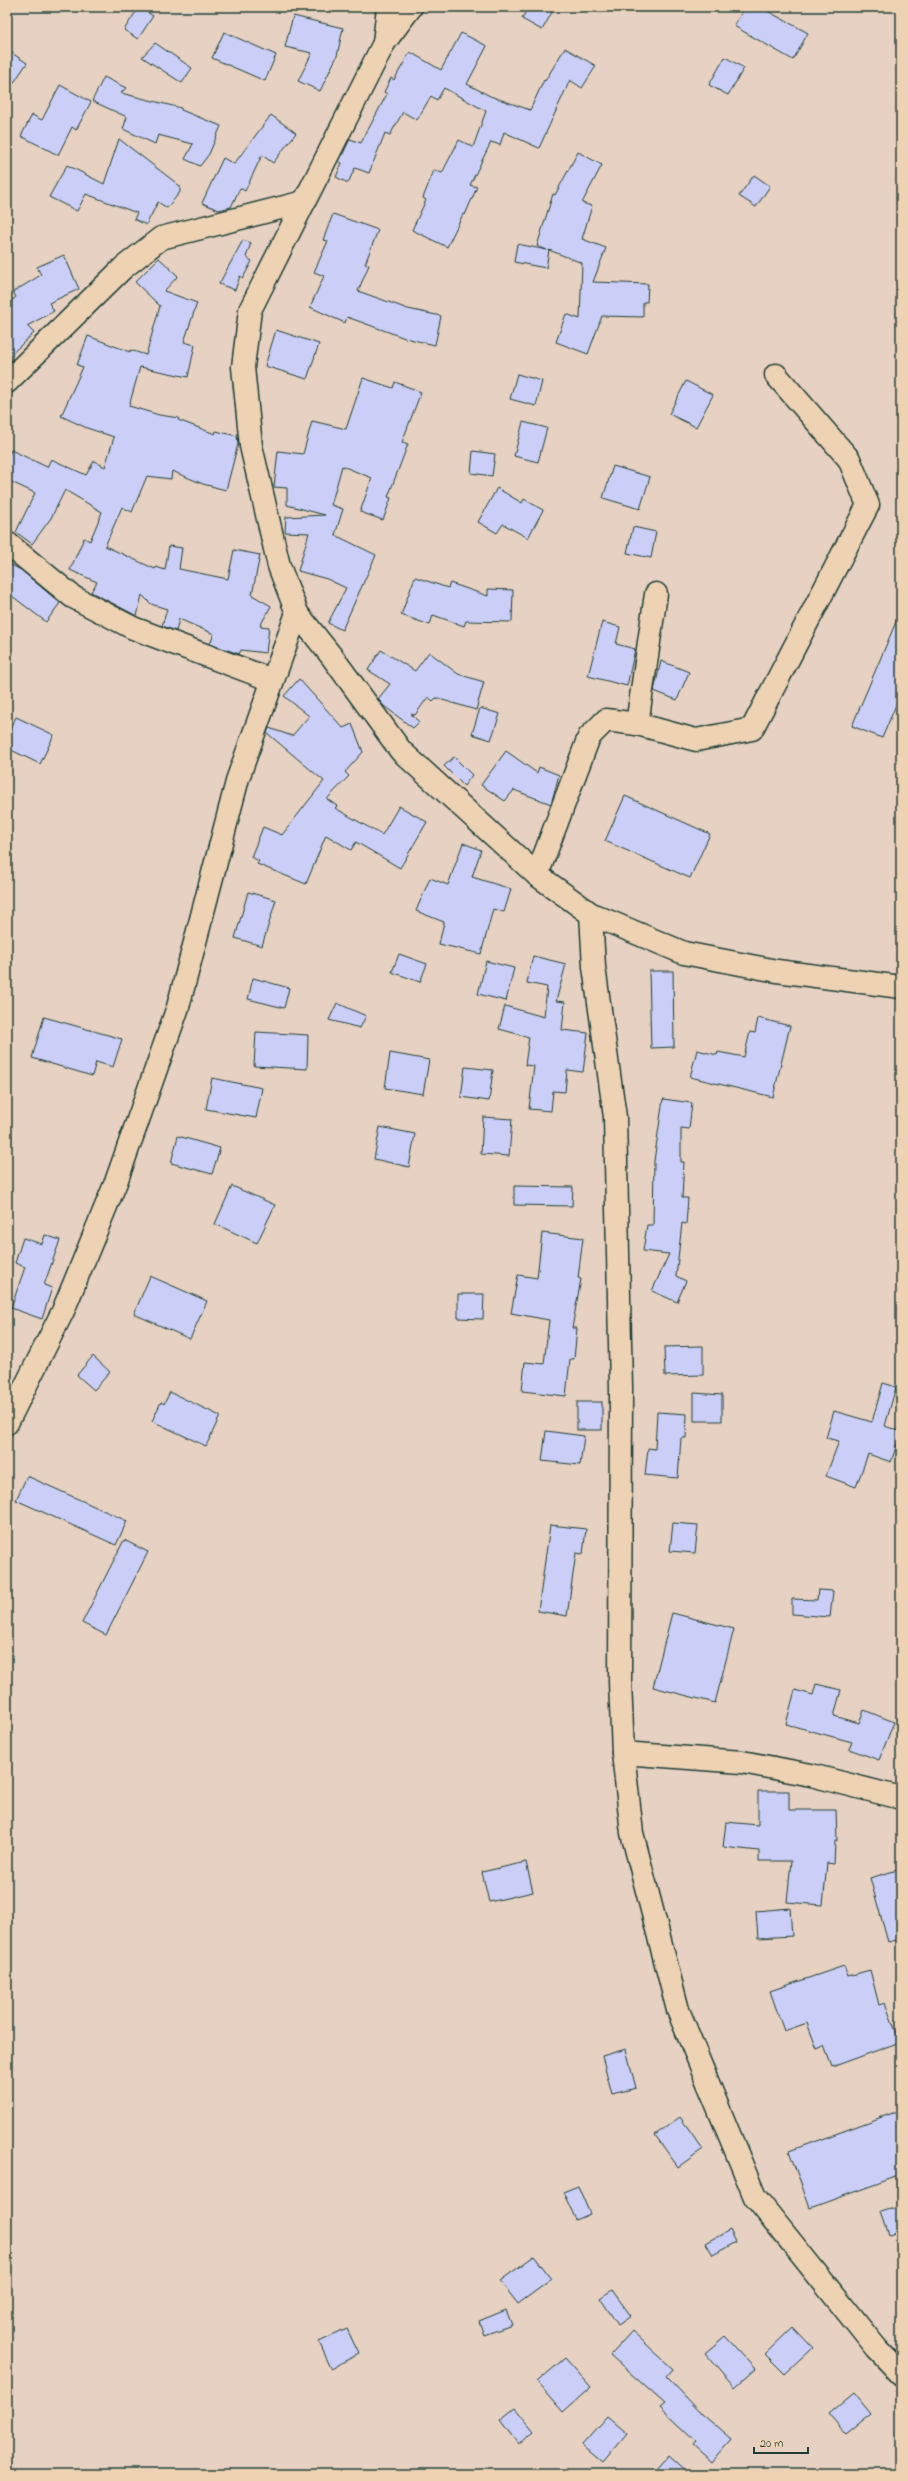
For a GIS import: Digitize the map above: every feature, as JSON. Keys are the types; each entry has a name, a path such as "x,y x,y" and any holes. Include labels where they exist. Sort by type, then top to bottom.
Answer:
{"street":[{"path":"384,43 388,7"},
{"path":"411,7 384,43 250,310 243,367 251,446 279,566 297,613 333,658 400,751 537,875 591,914 684,953 777,971 901,987"},
{"path":"7,382 123,268 161,238 304,202"},
{"path":"537,875 589,737 606,720 637,724 696,740 752,729 868,505 849,459 776,375"},
{"path":"7,543 73,596 133,628 272,680"},
{"path":"637,724 656,594"},
{"path":"7,1423 63,1311 116,1182 178,1007 238,778 297,613"},
{"path":"591,914 594,967 615,1117 621,1388 620,1682 623,1753 632,1833 678,2010 755,2197 877,2349 901,2374"},
{"path":"623,1753 742,1762 811,1775 901,1798"}],"building":[{"path":"139,7 153,16 138,39 124,30"},
{"path":"528,7 555,7 542,30 522,19"},
{"path":"745,7 760,7 808,33 793,60 734,26"},
{"path":"293,16 343,28 337,56 320,91 298,81 312,53 285,47"},
{"path":"224,32 276,55 265,81 212,58"},
{"path":"461,33 487,46 467,84 490,96 530,110 544,80 545,81 565,48 596,66 582,88 570,80 539,148 504,132 500,145 491,142 470,185 477,187 465,215 463,214 447,247 412,230 426,200 423,198 434,170 442,173 459,140 473,147 486,111 444,88 437,100 431,96 417,120 403,112 390,135 385,133 369,173 355,168 348,183 336,177 342,163 339,162 350,139 361,143 387,94 384,92 391,78 394,80 410,52 441,70"},
{"path":"155,43 192,68 182,83 142,57"},
{"path":"7,50 27,63 7,93"},
{"path":"725,57 744,68 728,95 709,85"},
{"path":"104,77 126,88 121,93 181,108 181,110 221,126 209,154 200,166 185,159 193,144 158,135 155,144 123,129 127,117 92,101"},
{"path":"60,85 91,102 76,130 72,127 58,155 21,136 32,115 42,120"},
{"path":"271,115 296,133 273,163 262,155 245,191 240,188 231,207 219,210 202,203 223,158 234,164"},
{"path":"119,139 180,186 180,192 167,208 158,202 146,225 134,219 137,213 86,194 77,211 49,197 67,165 104,184"},
{"path":"578,152 602,165 582,203 592,206 582,239 606,248 593,282 648,284 647,302 643,302 643,317 602,316 588,354 556,342 566,314 580,319 582,263 549,250 546,268 514,262 517,244 547,250 537,246 553,194 555,195"},
{"path":"754,175 770,186 756,207 739,196"},
{"path":"333,214 378,230 365,264 369,265 358,291 408,309 441,316 435,345 405,338 347,317 345,323 310,307 324,276 314,272 328,241 323,240"},
{"path":"243,240 251,243 246,257 252,261 243,278 240,276 235,290 219,284"},
{"path":"64,255 79,289 49,303 54,311 27,326 34,333 7,358 7,305 16,297 13,292 41,275 37,267"},
{"path":"159,258 178,276 164,291 197,303 184,342 195,345 188,377 140,367 129,406 159,415 179,418 178,420 215,434 216,431 237,436 238,444 226,490 203,484 172,471 171,479 147,476 132,512 122,507 105,546 155,569 156,567 165,570 169,546 182,548 179,569 228,579 234,550 260,555 252,595 271,606 260,626 269,627 266,653 241,650 239,654 210,644 214,634 179,619 176,631 162,626 167,609 151,604 142,595 137,616 91,592 97,582 70,570 84,538 90,541 102,512 65,490 51,518 32,544 16,532 35,493 7,480 7,459 11,450 47,467 51,459 86,475 94,461 105,467 114,437 87,428 61,416 83,367 77,365 88,336 130,352 130,350 146,355 160,306 135,282"},
{"path":"276,330 319,344 307,379 265,366"},
{"path":"517,374 542,381 536,406 510,399"},
{"path":"363,378 393,388 395,382 421,392 402,442 408,444 388,497 391,498 383,520 360,512 372,478 342,466 331,505 343,509 335,535 376,555 342,630 328,623 346,588 327,579 298,571 309,533 285,532 286,517 325,515 287,505 287,488 274,487 278,451 303,454 312,421 346,429"},
{"path":"686,381 713,395 696,427 669,414"},
{"path":"523,422 547,428 538,462 514,456"},
{"path":"473,451 495,454 492,476 471,473"},
{"path":"613,466 650,477 640,509 603,498"},
{"path":"497,488 522,503 524,499 543,510 528,538 503,524 497,533 478,522"},
{"path":"633,527 656,532 651,558 627,553"},
{"path":"7,563 21,570 60,603 46,622 7,592"},
{"path":"415,577 448,588 450,583 488,596 488,589 513,590 512,622 466,621 464,626 433,615 430,625 401,615"},
{"path":"901,610 901,693 882,738 852,726"},
{"path":"602,622 620,627 616,644 635,649 627,686 588,676"},
{"path":"381,650 415,671 429,652 458,674 484,682 476,710 436,698 433,701 428,697 415,715 411,714 419,722 413,728 384,706 378,699 390,684 368,670"},
{"path":"661,661 689,672 677,700 654,691"},
{"path":"299,679 343,728 352,724 363,752 345,772 349,776 327,799 337,806 335,808 382,835 399,806 427,822 400,868 356,842 351,850 326,835 306,884 257,864 259,861 251,857 263,827 282,835 324,781 267,733 269,728 292,736 309,716 284,696"},
{"path":"480,708 500,714 491,740 472,734"},
{"path":"16,717 54,735 40,764 7,748 7,736"},
{"path":"506,751 537,773 539,767 559,775 551,804 514,790 505,801 481,785"},
{"path":"454,757 472,775 464,786 444,766"},
{"path":"625,796 710,834 690,878 605,841"},
{"path":"463,843 481,850 472,877 511,889 504,912 493,909 481,954 439,944 444,922 416,911 430,878 448,885"},
{"path":"248,892 276,900 262,946 235,938"},
{"path":"399,954 427,964 420,982 392,972"},
{"path":"533,956 566,964 556,1001 565,1002 562,1030 588,1033 583,1072 567,1070 565,1092 553,1091 551,1111 529,1109 534,1066 525,1065 529,1037 499,1029 505,1006 544,1017 547,987 527,983"},
{"path":"486,961 514,968 506,1001 478,994"},
{"path":"649,971 673,971 674,1047 651,1048"},
{"path":"253,978 289,988 284,1008 248,999"},
{"path":"337,1003 366,1016 360,1028 329,1020"},
{"path":"44,1017 122,1039 113,1067 96,1062 92,1076 32,1058"},
{"path":"758,1018 790,1026 773,1097 690,1077 697,1050 717,1055 718,1052 744,1057 750,1032 755,1033"},
{"path":"256,1032 308,1035 307,1069 254,1066"},
{"path":"390,1053 429,1060 423,1094 385,1088"},
{"path":"465,1067 493,1070 489,1101 461,1097"},
{"path":"212,1078 262,1088 256,1118 206,1109"},
{"path":"663,1099 692,1103 689,1129 681,1128 681,1162 684,1162 682,1198 688,1198 686,1224 682,1223 676,1276 686,1281 677,1302 652,1291 669,1254 643,1251 647,1225 653,1225 654,1161"},
{"path":"483,1117 512,1119 509,1156 481,1154"},
{"path":"380,1127 415,1134 409,1167 374,1159"},
{"path":"178,1136 220,1148 212,1174 171,1163"},
{"path":"232,1186 275,1205 257,1243 215,1224"},
{"path":"514,1186 573,1187 572,1206 514,1205"},
{"path":"542,1233 583,1238 578,1278 581,1279 572,1328 577,1328 574,1359 570,1359 566,1396 522,1391 525,1362 544,1364 549,1320 511,1313 518,1275 537,1278"},
{"path":"45,1235 60,1240 44,1285 52,1288 42,1319 11,1308 25,1267 15,1263 23,1238 42,1244"},
{"path":"150,1276 207,1301 190,1339 134,1314"},
{"path":"458,1294 484,1294 483,1319 458,1318"},
{"path":"703,1346 703,1375 665,1376 664,1347"},
{"path":"93,1356 110,1372 94,1390 77,1375"},
{"path":"883,1383 896,1387 885,1426 901,1432 891,1462 868,1454 856,1487 826,1476 839,1441 826,1438 834,1411 872,1422"},
{"path":"170,1392 220,1416 206,1446 152,1421 161,1402 164,1404"},
{"path":"694,1393 722,1395 722,1421 694,1421"},
{"path":"577,1402 602,1402 602,1430 577,1430"},
{"path":"657,1412 687,1414 686,1438 681,1438 678,1478 645,1475 648,1448 655,1449"},
{"path":"546,1431 584,1436 580,1465 542,1461"},
{"path":"27,1476 127,1521 116,1545 16,1500"},
{"path":"673,1523 698,1525 695,1553 670,1551"},
{"path":"550,1525 586,1529 583,1554 576,1553 567,1616 538,1611"},
{"path":"124,1540 148,1552 106,1635 82,1623"},
{"path":"818,1590 833,1591 830,1617 792,1614 792,1599 817,1600"},
{"path":"672,1613 734,1629 715,1703 653,1687"},
{"path":"816,1684 841,1690 834,1716 859,1723 864,1710 894,1722 879,1760 849,1749 852,1742 786,1724 795,1690 813,1695"},
{"path":"758,1791 789,1791 789,1810 836,1810 837,1841 835,1841 834,1864 827,1863 823,1905 787,1902 791,1861 759,1861 759,1851 723,1847 726,1822 758,1825"},
{"path":"526,1862 533,1892 489,1902 482,1872"},
{"path":"901,1869 901,1939 888,1942 870,1878"},
{"path":"790,1908 792,1936 758,1938 756,1911"},
{"path":"844,1966 848,1976 870,1970 879,2005 885,2003 900,2042 832,2067 824,2046 817,2049 807,2023 784,2031 770,1991"},
{"path":"626,2049 636,2088 612,2094 602,2056"},
{"path":"901,2110 901,2175 810,2208 789,2151"},
{"path":"680,2117 703,2149 678,2167 655,2135"},
{"path":"578,2186 590,2214 576,2220 563,2192"},
{"path":"901,2206 901,2231 889,2235 881,2212"},
{"path":"730,2230 736,2242 713,2255 706,2243"},
{"path":"534,2256 552,2279 518,2304 500,2281"},
{"path":"612,2290 631,2316 618,2325 600,2298"},
{"path":"506,2310 512,2325 484,2335 479,2321"},
{"path":"793,2327 813,2348 785,2374 765,2354"},
{"path":"347,2329 359,2354 331,2368 319,2342"},
{"path":"632,2331 673,2369 666,2377 701,2414 731,2440 712,2462 693,2445 696,2442 660,2408 665,2404 610,2355"},
{"path":"725,2336 755,2369 735,2387 705,2353"},
{"path":"565,2358 591,2387 563,2412 537,2382"},
{"path":"854,2393 871,2414 846,2434 829,2414"},
{"path":"515,2408 534,2431 518,2444 500,2420"},
{"path":"607,2417 627,2434 603,2463 582,2445"},
{"path":"669,2455 690,2474 653,2474"}]}
